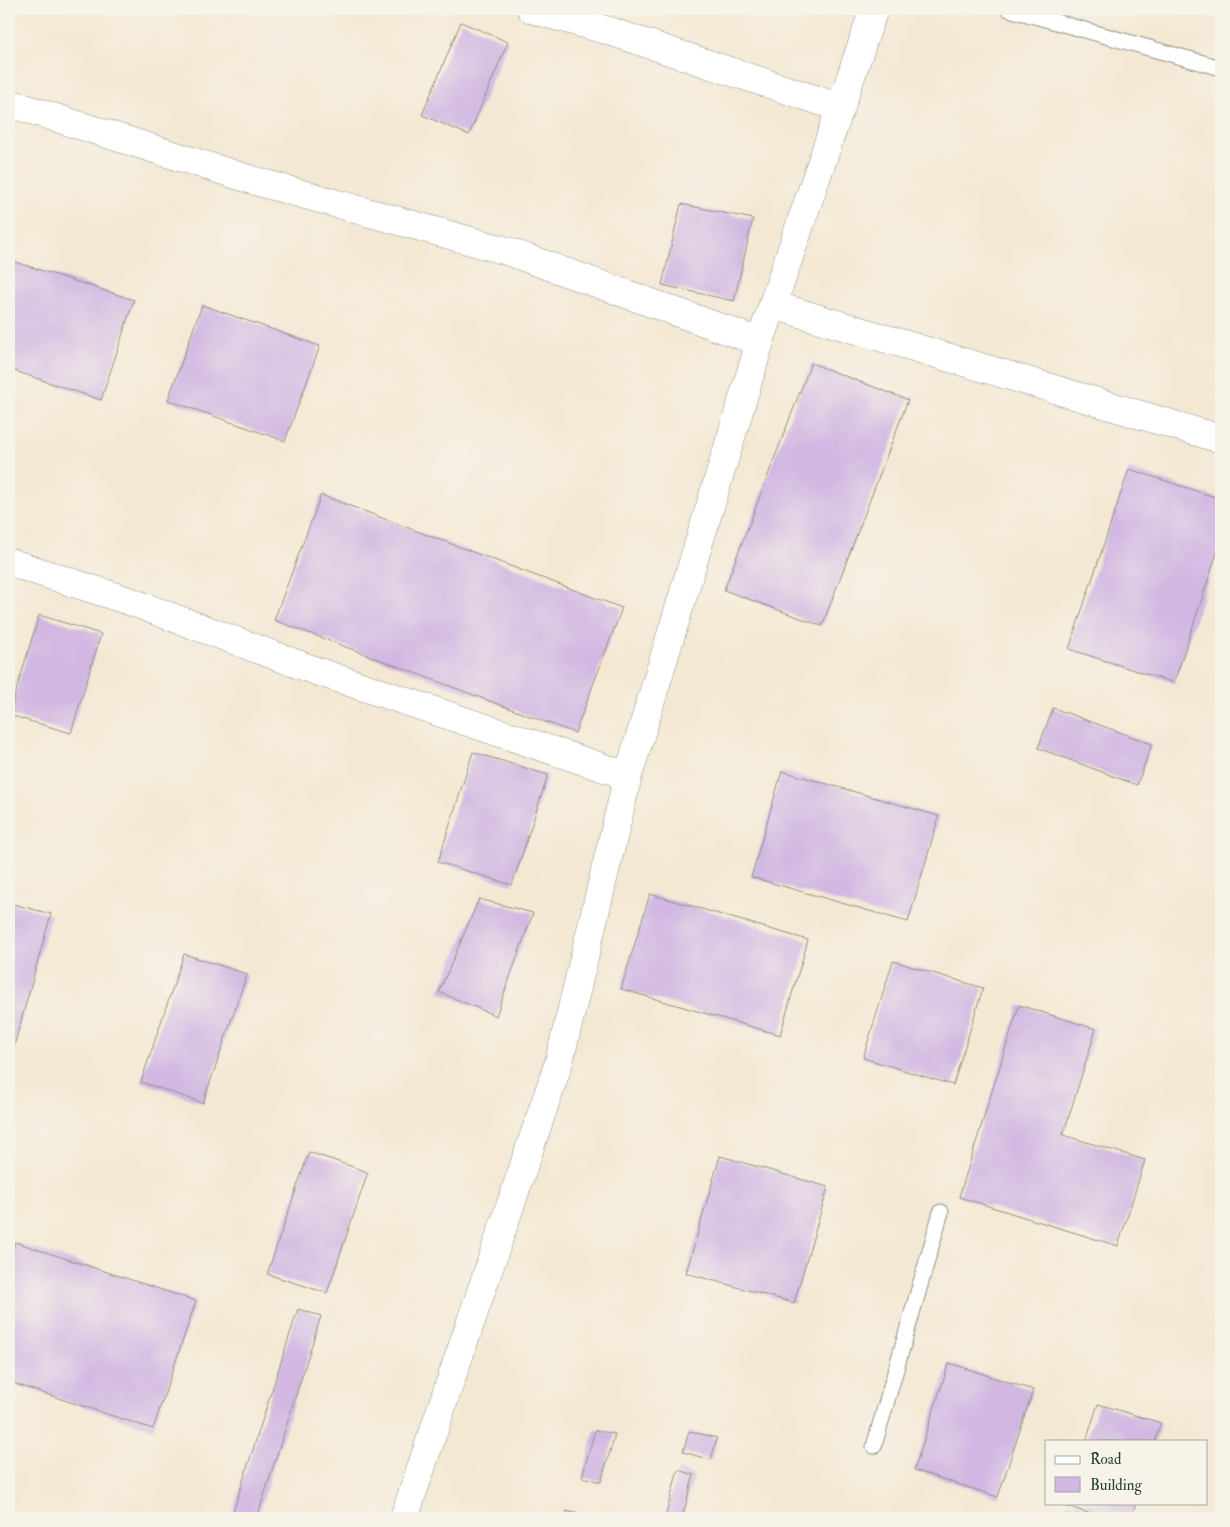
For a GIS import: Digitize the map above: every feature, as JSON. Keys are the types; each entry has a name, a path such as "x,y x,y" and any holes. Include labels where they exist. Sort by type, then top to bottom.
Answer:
{"street":[{"path":"531,9 609,31 841,108"},
{"path":"404,1518 559,1062 628,776 760,342 874,9"},
{"path":"9,103 255,181 507,251 760,342"},
{"path":"773,306 1221,439"},
{"path":"9,562 129,601 316,670 628,776"}],"lane":[{"path":"1009,9 1221,68"},
{"path":"874,1446 941,1212"}],"building":[{"path":"461,22 508,42 469,135 422,115"},
{"path":"681,204 753,219 734,301 662,285"},
{"path":"9,260 134,300 101,400 9,369"},
{"path":"202,305 320,346 285,441 168,400"},
{"path":"811,363 908,400 822,626 724,590"},
{"path":"1129,469 1221,499 1221,541 1174,683 1069,649"},
{"path":"321,495 622,608 575,733 274,620"},
{"path":"39,615 101,634 71,733 9,715"},
{"path":"1053,708 1152,744 1137,785 1038,748"},
{"path":"473,752 548,775 512,885 438,862"},
{"path":"782,771 939,816 908,922 751,877"},
{"path":"650,894 808,940 780,1035 621,989"},
{"path":"479,899 533,913 496,1016 439,992"},
{"path":"9,903 51,914 9,1064"},
{"path":"184,954 247,974 203,1103 141,1082"},
{"path":"893,961 983,988 953,1085 863,1058"},
{"path":"1019,1005 1096,1029 1063,1135 1145,1160 1118,1246 959,1197"},
{"path":"309,1152 368,1172 327,1293 267,1274"},
{"path":"720,1156 828,1187 794,1303 686,1273"},
{"path":"15,1242 196,1301 153,1429 9,1382 9,1262"},
{"path":"298,1309 321,1316 257,1518 231,1518"},
{"path":"949,1363 1033,1390 998,1497 914,1470"},
{"path":"1098,1404 1161,1423 1155,1440 1086,1440"},
{"path":"595,1430 615,1434 601,1482 582,1477"},
{"path":"689,1431 717,1438 711,1460 683,1452"},
{"path":"678,1470 694,1475 682,1518 665,1518"},
{"path":"1067,1504 1136,1504 1131,1518 1104,1518 1066,1506"},
{"path":"567,1511 586,1516 585,1518 565,1518"}]}
